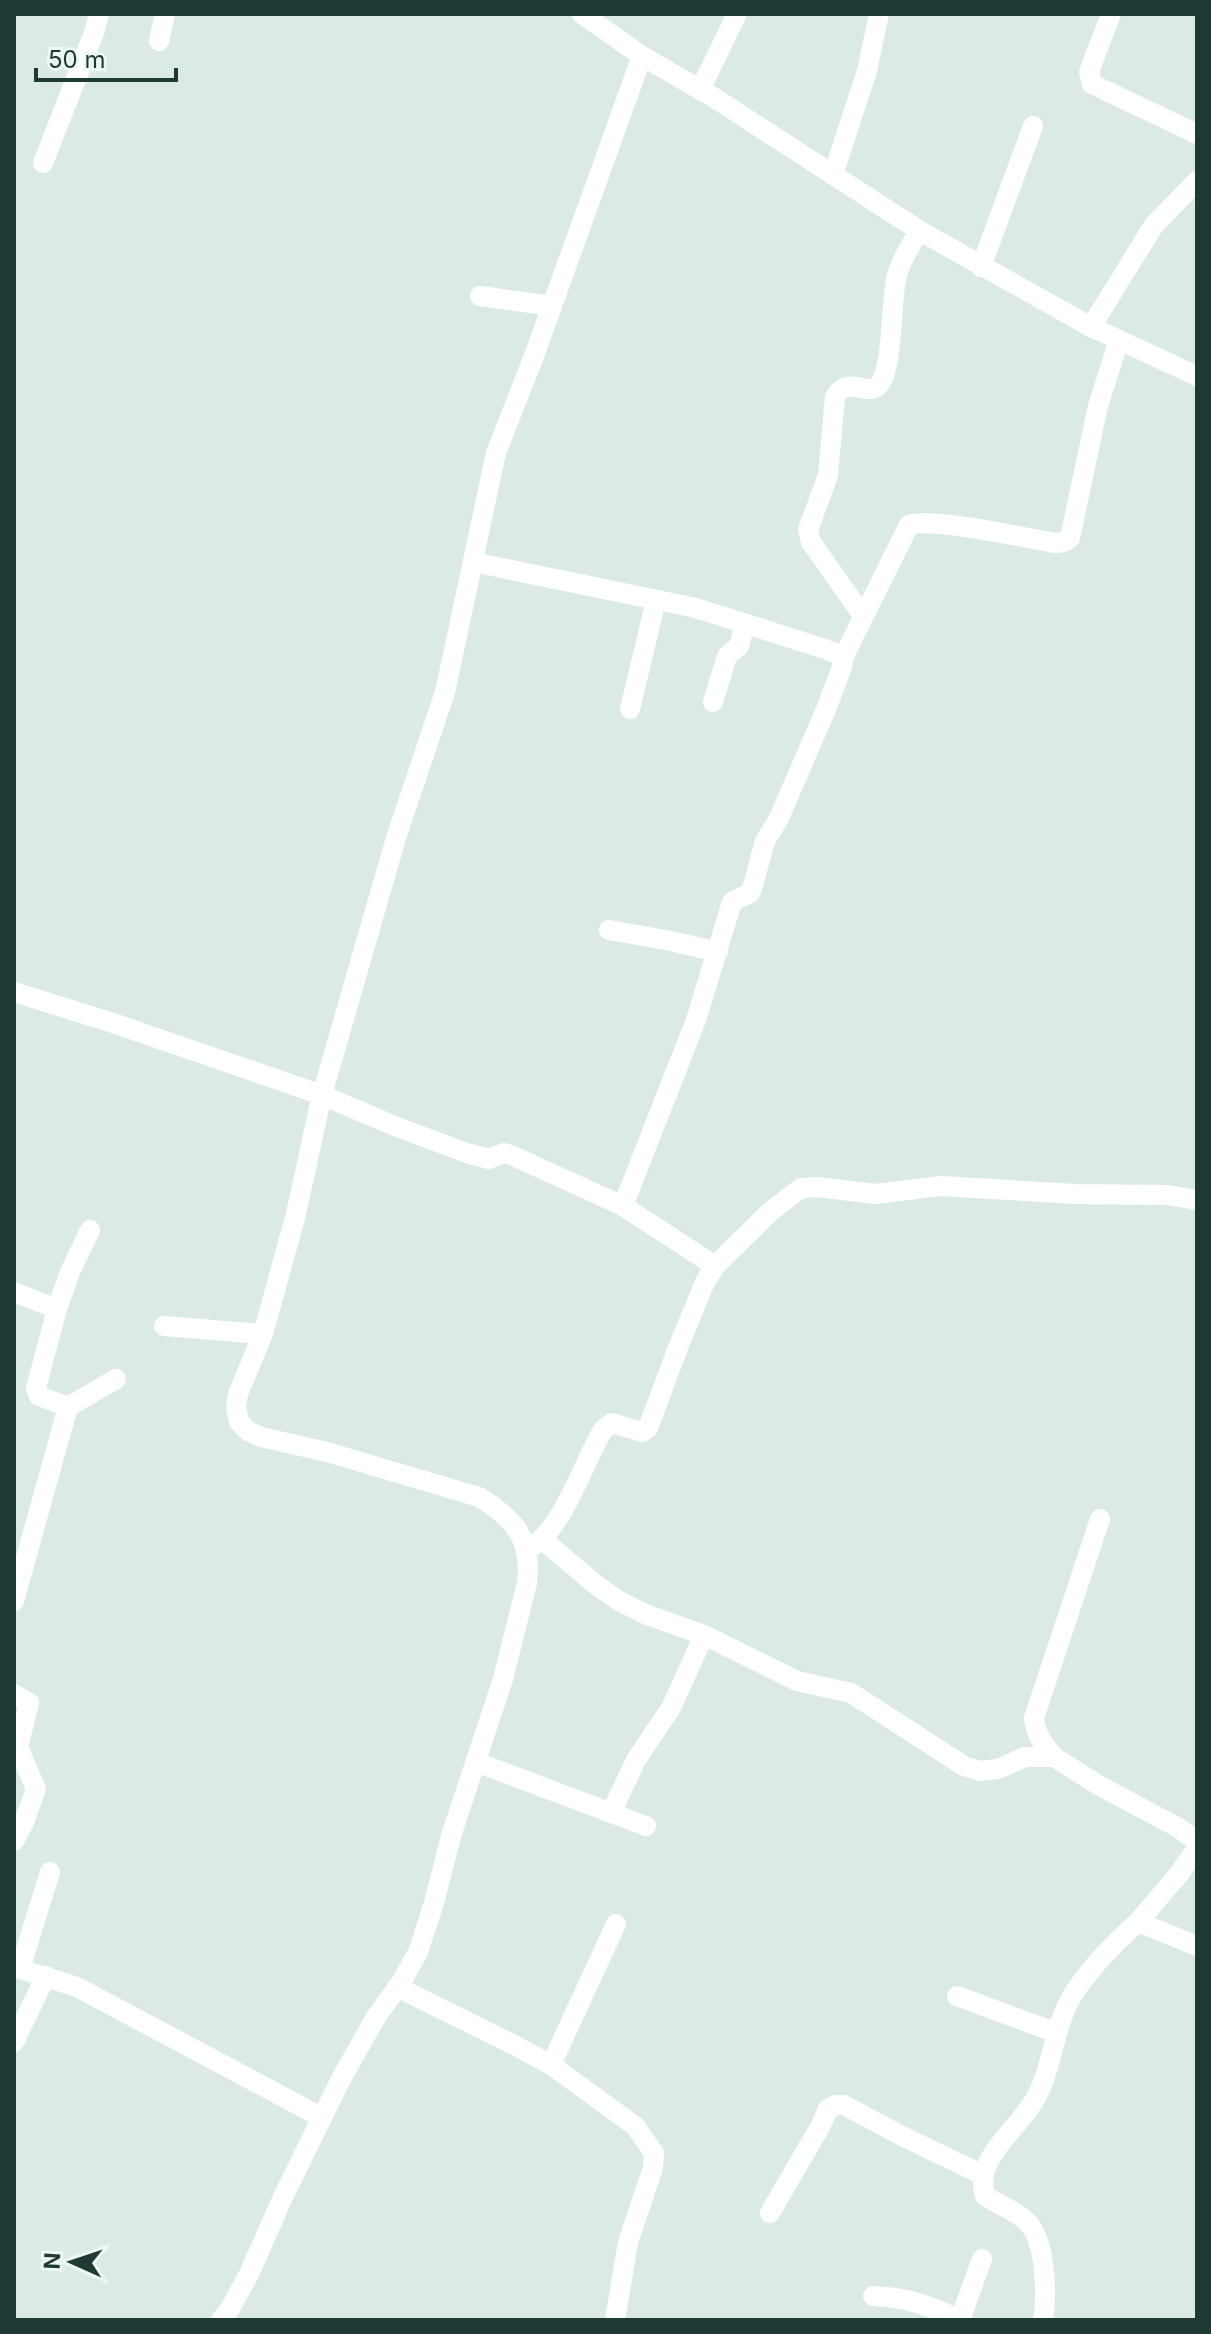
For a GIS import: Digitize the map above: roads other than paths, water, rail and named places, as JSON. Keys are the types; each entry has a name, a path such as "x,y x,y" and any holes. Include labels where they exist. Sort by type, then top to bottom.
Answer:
{"street":[{"path":"43,163 99,14"},
{"path":"159,41 165,14"},
{"path":"582,14 603,20 642,56 981,267 1091,327 1197,376"},
{"path":"833,175 867,71 879,14"},
{"path":"1111,14 1089,72 1092,84 1197,134"},
{"path":"700,90 736,16"},
{"path":"642,56 496,453 445,692 396,838 322,1095 295,1218 263,1334 238,1394 236,1407 239,1422 261,1437 327,1452 479,1497 498,1509 535,1545 619,1601 645,1614 704,1635 797,1681 851,1693 964,1766 980,1771 998,1769 1025,1757 1054,1757"},
{"path":"981,267 1033,126"},
{"path":"1091,327 1154,225 1197,181"},
{"path":"863,616 811,542 808,530 828,475 835,397 840,388 846,386 873,389 878,386 887,362 897,276 905,255 920,231"},
{"path":"480,296 552,306"},
{"path":"623,1206 696,1020 732,902 752,889 759,855 779,818 827,707 843,658 909,525 959,527 1055,543 1070,538 1098,406 1119,340"},
{"path":"473,562 696,608 825,649 843,658"},
{"path":"630,709 656,600"},
{"path":"713,702 727,656 739,646 745,624"},
{"path":"609,930 718,952"},
{"path":"14,992 322,1095 467,1153 489,1159 504,1153 623,1206 715,1266"},
{"path":"221,2320 249,2274 321,2117 376,2017 418,1952 451,1836 503,1679 535,1545 558,1519 603,1430 612,1423 642,1432 648,1428 705,1282 715,1266 771,1211 801,1188 875,1194 941,1186 1075,1194 1167,1195 1197,1200"},
{"path":"68,1407 36,1393 37,1382 57,1309 90,1230"},
{"path":"14,1292 57,1309"},
{"path":"164,1326 263,1334"},
{"path":"14,1601 68,1407 116,1379"},
{"path":"1100,1519 1034,1718 1036,1732 1054,1757 1197,1841"},
{"path":"611,1813 628,1773 671,1708 704,1635"},
{"path":"14,1694 29,1703 18,1747 36,1789 14,1841"},
{"path":"476,1762 646,1826"},
{"path":"1043,2320 1045,2294 1035,2232 1027,2222 985,2196 983,2175 992,2155 1035,2099 1070,2000 1087,1973 1138,1922 1197,1848"},
{"path":"50,1872 17,1968 77,1987 321,2117"},
{"path":"1138,1922 1197,1946"},
{"path":"551,2065 616,1924"},
{"path":"14,2042 46,1976"},
{"path":"397,1987 551,2065 635,2126 654,2153 653,2168 628,2242 615,2320"},
{"path":"957,1996 1057,2033"},
{"path":"770,2213 825,2114 836,2105 844,2105 983,2175"},
{"path":"873,2296 900,2297 960,2320 982,2259"}]}
